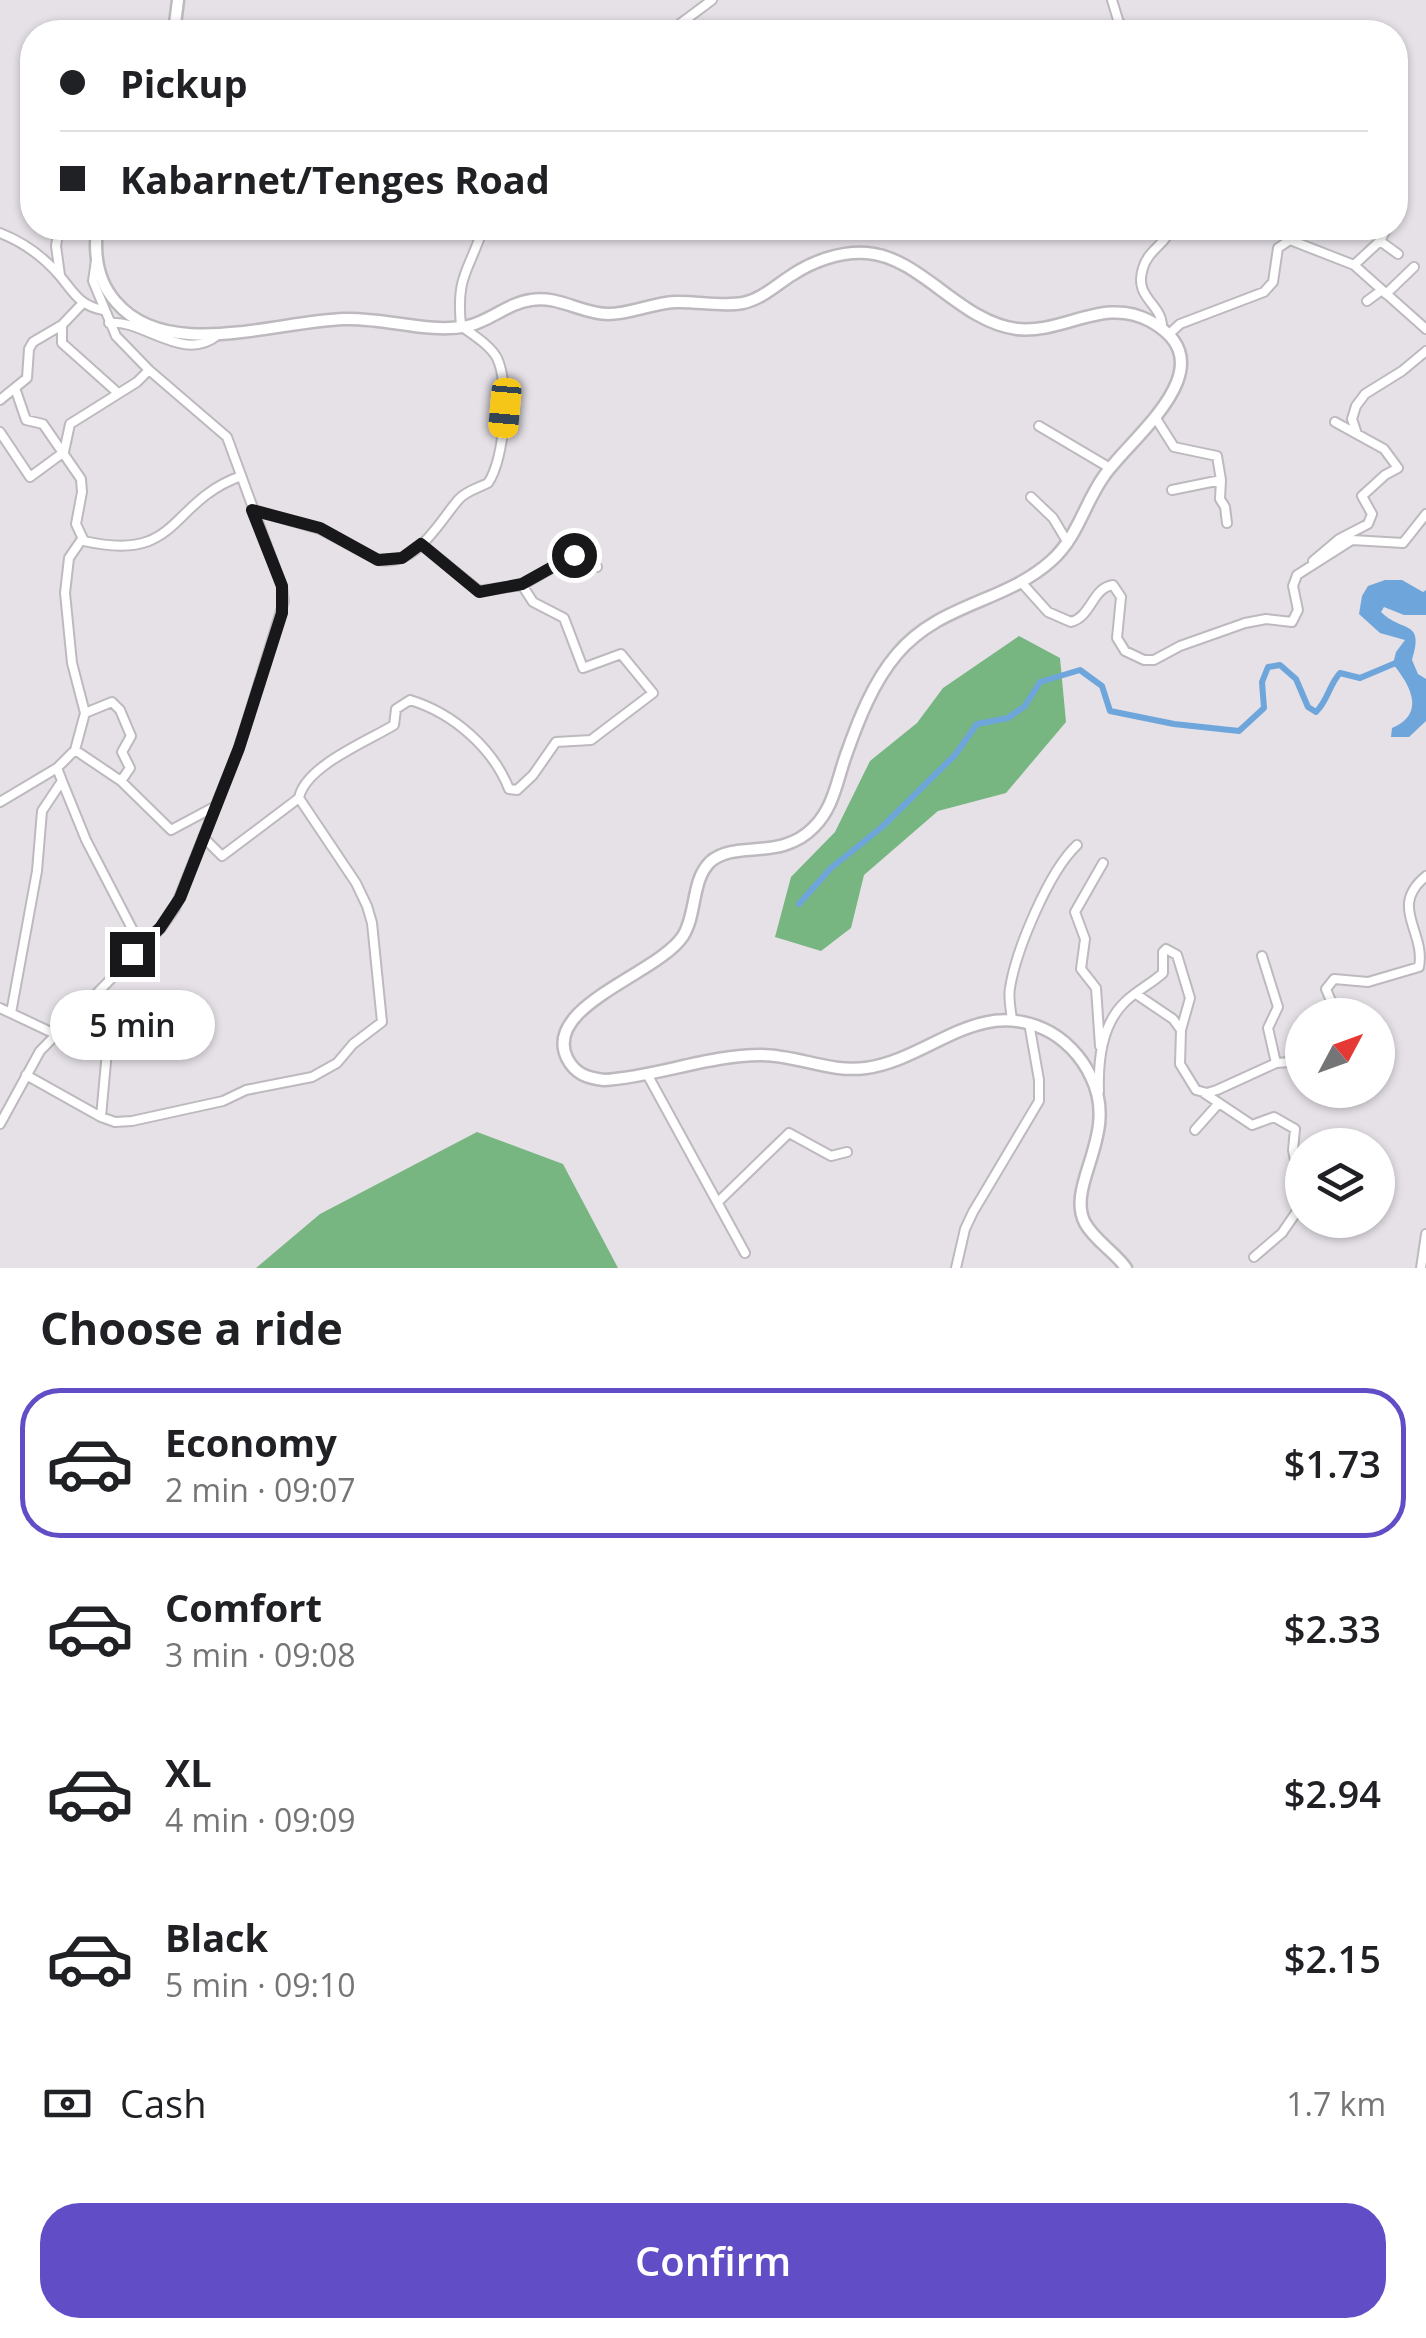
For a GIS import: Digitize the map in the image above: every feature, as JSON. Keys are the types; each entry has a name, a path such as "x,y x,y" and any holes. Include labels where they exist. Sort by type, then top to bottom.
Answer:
{"main road":[{"path":"96,240 96,260 110,295 123,310 145,325 182,334 359,318 470,326 537,299 608,314 674,302 740,304 814,263 833,256 867,253 899,263 961,305 1007,326 1030,329 1107,311 1130,313 1164,331 1174,345 1180,369 1171,398 1110,468 1068,543 1051,561 1020,582 947,614 908,642 878,681 847,751 833,796 816,826 782,848 734,852 714,860 700,878 690,922 673,948 573,1017 563,1042 574,1069 583,1076 604,1080 758,1055 844,1069 870,1068 969,1025 1029,1022 1049,1031 1074,1051 1090,1074 1099,1097 1100,1125 1081,1192 1081,1210 1090,1230 1126,1268"}],"street":[{"path":"685,20 712,0"},
{"path":"0,233 27,246 60,276 82,304 103,310"},
{"path":"57,240 60,276"},
{"path":"252,510 320,528 378,560 402,558 438,528 462,495 488,483 499,452 505,408 498,360 462,326 458,295 478,240"},
{"path":"1165,240 1144,262 1141,278 1142,293 1161,317 1164,331 1264,292 1273,282 1276,253 1286,240 1354,265 1426,329"},
{"path":"1354,265 1380,241 1398,254"},
{"path":"0,1124 34,1058 175,908 252,710 284,606 282,586 230,443 218,427 122,342 109,323 91,275 96,260"},
{"path":"1367,301 1414,267"},
{"path":"0,400 27,378 33,342 62,325 82,304"},
{"path":"109,323 120,322 145,334 181,342 206,342 220,333"},
{"path":"62,325 62,343 118,392"},
{"path":"1357,434 1352,420 1360,399 1426,351"},
{"path":"0,432 28,476 64,452 70,424 150,370"},
{"path":"16,388 26,420 43,424 81,479 76,524 82,539"},
{"path":"1155,418 1174,447 1216,456 1220,499 1226,507 1228,523"},
{"path":"1020,582 1048,612 1071,622 1086,614 1102,588 1113,584 1121,597 1118,642 1130,654 1150,660 1245,623 1292,622 1298,610 1293,581 1340,539 1368,524 1372,514 1363,494 1385,475 1398,470 1384,448 1335,422"},
{"path":"1038,426 1110,468"},
{"path":"82,539 120,548 158,539 216,485 241,476"},
{"path":"1172,490 1221,480"},
{"path":"1030,497 1052,518 1068,543"},
{"path":"1303,571 1352,540 1403,543 1426,514"},
{"path":"0,802 57,768 75,750 86,713 72,663 64,593 69,558 82,539"},
{"path":"421,544 476,590 522,584 574,555 586,565 596,567"},
{"path":"203,838 222,856 299,798 302,787 320,770 394,725 396,708 404,701 418,702 468,733 497,762 508,789 512,790 533,775 556,742 592,740 653,693 621,654 583,668 564,618 534,602 522,584"},
{"path":"86,713 112,702 120,710 130,736 122,752 130,768 120,781"},
{"path":"75,750 120,781 171,830 215,807"},
{"path":"57,768 86,840 141,946"},
{"path":"11,1013 36,871 42,812 62,781"},
{"path":"26,1074 101,1117 115,1122 132,1121 224,1101 246,1090 312,1077 337,1063 352,1044 382,1022 367,906 299,798"},
{"path":"1012,1020 1010,984 1054,874 1077,845"},
{"path":"1099,1097 1096,988 1080,965 1086,939 1075,912 1103,863"},
{"path":"1330,998 1326,988 1334,980 1368,982 1419,967 1420,950 1408,901 1426,876"},
{"path":"1100,1050 1116,1012 1163,973 1164,950 1175,952 1190,998 1182,1030 1180,1064 1189,1082 1251,1124 1274,1117 1294,1128"},
{"path":"1262,956 1278,1010 1268,1028 1276,1063"},
{"path":"1136,994 1178,1023 1182,1030"},
{"path":"0,1008 55,1034"},
{"path":"76,1012 103,1031 108,1040 101,1117"},
{"path":"956,1268 964,1229 972,1212 1038,1101 1039,1080 1029,1022"},
{"path":"1204,1093 1285,1062"},
{"path":"647,1074 746,1253"},
{"path":"1194,1130 1219,1103"},
{"path":"718,1202 789,1133 832,1156 846,1152"},
{"path":"1254,1257 1285,1229"},
{"path":"1421,1268 1426,1234"}],"green space":[{"path":"1019,636 1060,658 1066,722 1006,793 938,811 864,875 851,928 821,951 775,937 791,877 835,832 870,761 917,723 943,688"},
{"path":"477,1132 563,1164 618,1268 256,1268 320,1214"}],"water":[{"path":"1402,580 1426,590 1426,615 1404,615 1384,607 1381,612 1413,632 1416,638 1412,660 1418,674 1426,679 1426,721 1409,737 1391,737 1392,728 1403,722 1412,707 1410,690 1393,664 1405,640 1380,633 1359,614 1368,586"}],"waterway":[{"path":"799,904 831,868 882,827 955,755 977,724 1008,718 1025,706 1040,682 1080,670 1102,686 1110,711 1174,724 1239,731 1264,708 1262,682 1268,667 1280,665 1296,679 1308,707 1316,712 1340,673 1360,678 1398,662"}],"route":[{"path":"132,954 172,914 180,898 239,748 282,613 282,586 252,510 320,528 378,560 402,558 421,544 479,592 522,584 574,555"}]}
